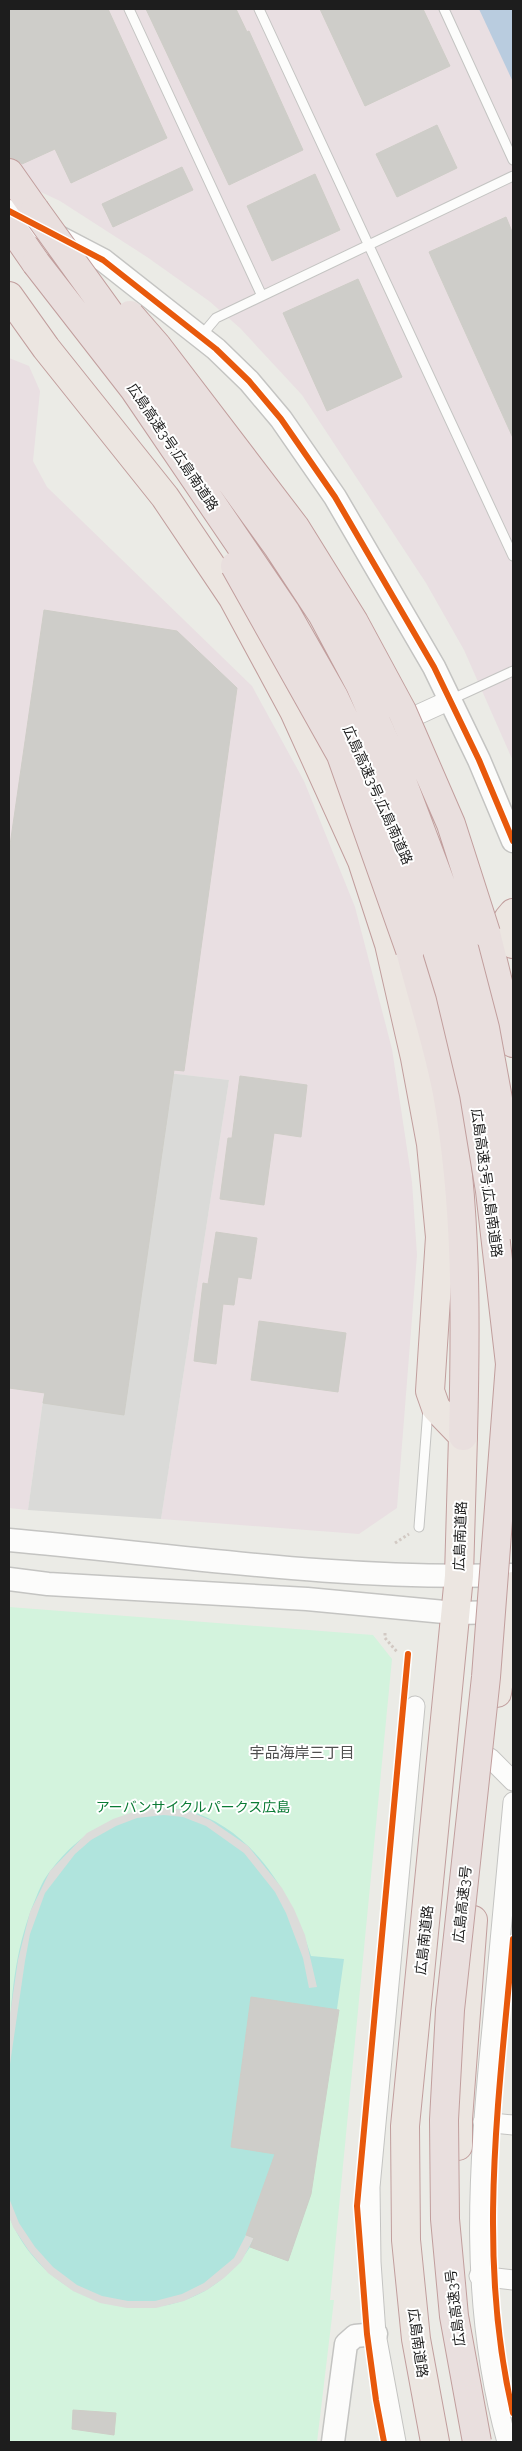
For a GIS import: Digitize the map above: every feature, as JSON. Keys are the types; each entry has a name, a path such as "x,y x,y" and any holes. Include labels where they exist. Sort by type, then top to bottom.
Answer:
{"highway":[{"name":"広島高速3号;広島南道路","path":"9,173 22,210 278,547 322,614 360,685 402,780 462,940 484,1028 498,1099 508,1182 513,1268 510,1364"},
{"path":"22,210 157,346 295,527 354,622 402,711 451,824 486,933 513,1043"},
{"name":"広島高速3号;広島南道路","path":"9,224 36,263 134,389 285,611 334,697 382,799 422,901 450,993 474,1094 490,1191 510,1364"},
{"path":"36,263 234,564 341,755 410,950 447,1092 462,1231 464,1436"},
{"path":"9,296 46,348 165,497 233,598 294,712 362,861 389,944 415,1058 431,1144 440,1237 430,1391 436,1408 464,1436"},
{"path":"513,913 508,919 513,944"},
{"name":"広島高速3号","path":"477,2442 454,2316 445,2219 444,2120 450,2010 486,1677 510,1364"},
{"name":"広島南道路","path":"436,2442 416,2339 406,2240 405,2126 443,1760 459,1576 464,1436"},
{"path":"483,2442 469,2363 459,2276 458,2119 466,1999 500,1661 512,1603"}],"street":[{"path":"22,210 103,260 201,337 249,381 281,419 335,497 434,667 479,760 513,841"},
{"path":"317,762 450,700"},
{"path":"9,1540 167,1557 391,1574 459,1576 513,1574"},
{"path":"9,1579 48,1584 352,1603 455,1613 512,1603"},
{"path":"396,2442 376,2334 371,2262 370,2187 415,1706"},
{"path":"490,1758 513,1781"},
{"path":"408,1786 443,1760"},
{"path":"507,2442 487,2353 479,2276 478,2221 483,2122 511,1854 513,1802"},
{"path":"466,1999 492,2029"},
{"path":"483,2122 513,2125"},
{"path":"479,2276 513,2280"},
{"path":"333,2442 346,2344 355,2336 376,2334"}],"lane":[{"path":"129,9 262,296"},
{"path":"259,9 513,556"},
{"path":"444,9 513,160"},
{"path":"201,337 216,318 513,176"},
{"path":"450,700 513,671"},
{"path":"419,1527 430,1391"}],"path":[{"path":"385,1633 385,1638 398,1653"}],"shaded area":[{"path":"9,9 481,9 513,78 513,761 464,650 426,583 302,395 240,328 209,301 147,257 60,201 9,177"},
{"path":"479,9 513,9 513,82"},
{"path":"9,358 29,366 40,391 33,461 47,487 252,686 304,781 355,907 392,1049 412,1182 417,1255 397,1508 359,1534 161,1519 229,1080 89,1064 28,1510 9,1508"},
{"path":"89,1064 229,1080 161,1519 28,1510"},
{"path":"163,1808 186,1810 210,1819 231,1831 250,1848 281,1887 303,1933 311,1956 344,1959 311,2194 288,2261 250,2247 223,2278 192,2297 157,2307 121,2306 86,2296 55,2278 28,2251 9,2216 9,2045 12,1996 15,1971 26,1923 40,1888 62,1856 87,1835 114,1820"}],"green space":[{"name":"アーバンサイクルパークス広島","path":"9,1607 373,1635 392,1659 330,2300 334,2300 317,2442 9,2442"}],"pier":[{"path":"163,1808 186,1810 210,1820 248,1846 282,1888 294,1909 305,1935 317,1987 309,1988 303,1958 286,1913 275,1892 244,1853 206,1826 183,1817 164,1815 137,1818 116,1826 91,1840 75,1854 45,1893 30,1934 9,2071 9,2022 18,1960 30,1912 50,1871 87,1833 113,1819 136,1811"},
{"path":"9,2198 19,2223 35,2247 53,2267 77,2285 102,2296 128,2301 155,2301 182,2294 204,2283 234,2258 246,2235 254,2238 241,2262 224,2278 207,2290 184,2301 156,2308 127,2308 100,2303 73,2291 48,2273 29,2251 13,2227 9,2216"}],"building":[{"path":"9,9 108,9 167,138 71,183 55,149 22,164 16,159 9,158"},
{"path":"146,9 236,9 247,32 249,31 303,150 229,185"},
{"path":"320,9 423,9 450,66 365,106"},
{"path":"437,125 457,168 397,197 376,154"},
{"path":"182,167 193,190 113,227 102,204"},
{"path":"315,174 340,230 272,261 247,206"},
{"path":"506,217 513,234 513,438 429,252"},
{"path":"358,279 402,377 327,411 283,313"},
{"path":"44,610 177,631 237,688 184,1071 174,1070 124,1415 43,1403 45,1393 9,1388 9,852"},
{"path":"240,1076 307,1085 301,1137 274,1133 264,1205 220,1199 228,1138 232,1138"},
{"path":"216,1232 257,1238 251,1279 238,1277 234,1305 223,1304 216,1364 194,1361 203,1283 208,1284"},
{"path":"259,1321 346,1333 338,1392 251,1380"},
{"path":"251,1997 339,2010 311,2194 288,2261 250,2247 254,2238 246,2235 275,2154 231,2147"},
{"path":"73,2410 116,2413 114,2435 72,2429"}],"cycle path":[{"path":"9,211 103,260 216,349 249,381 281,419 335,497 434,667 479,760 513,841"},
{"path":"384,2442 367,2334 357,2206 408,1654"},
{"path":"513,1939 497,2118 493,2236 495,2295 502,2354 513,2413"}],"district":[{"name":"宇品海岸三丁目","path":"302,1753"}]}
